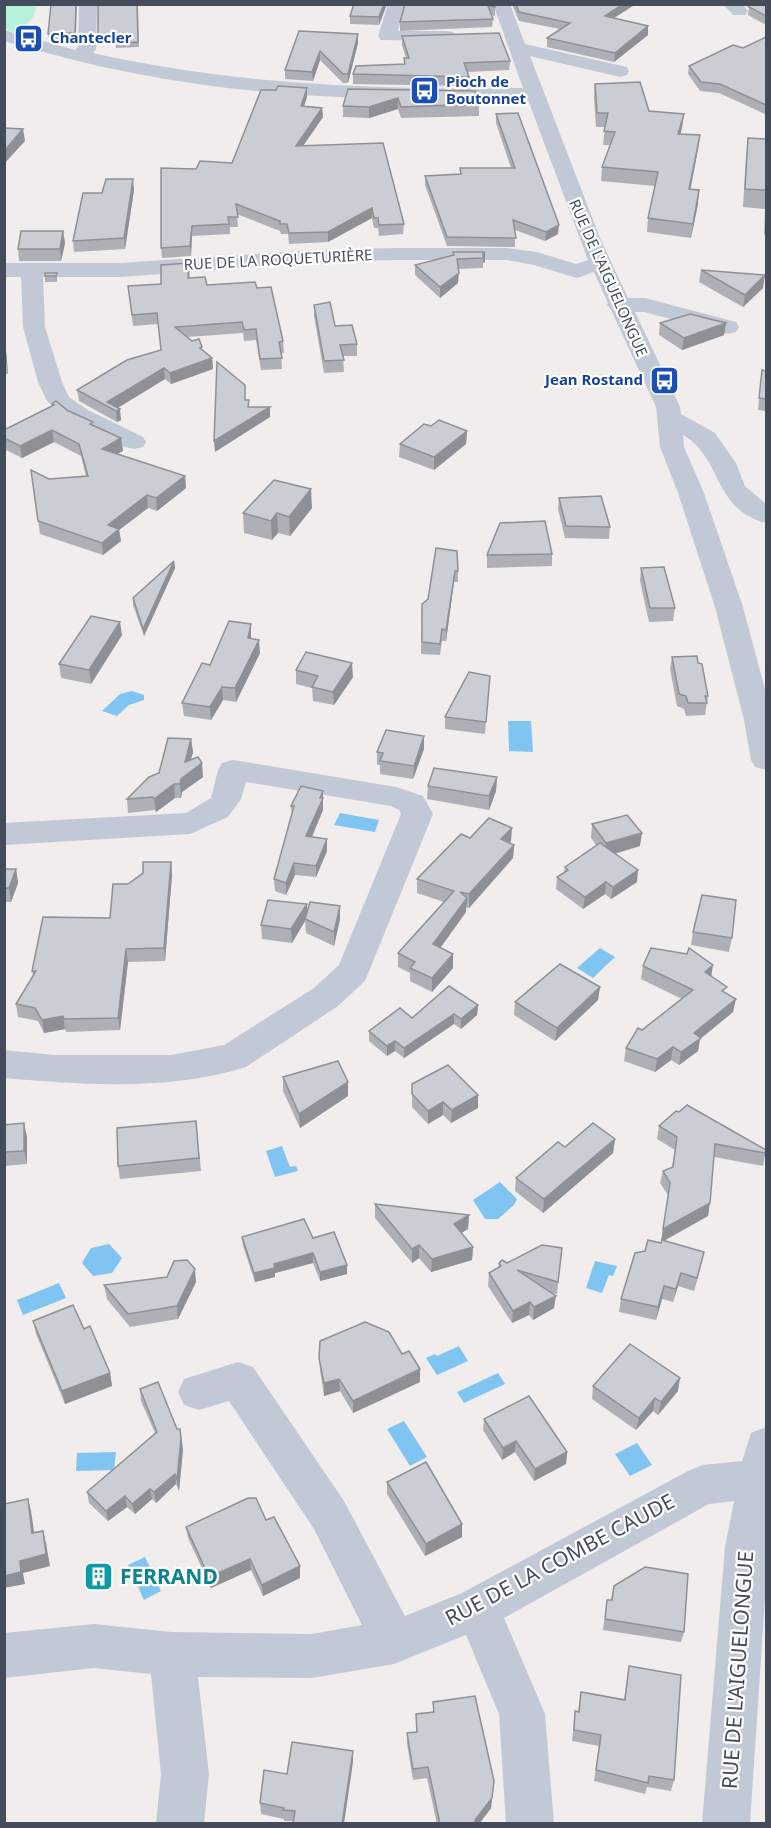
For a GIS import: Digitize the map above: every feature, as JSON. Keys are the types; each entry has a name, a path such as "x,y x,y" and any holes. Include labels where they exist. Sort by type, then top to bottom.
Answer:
{"street":[{"path":"79,56 87,49 88,4"},
{"path":"397,4 387,36 467,36"},
{"name":"RUE DE L'AIGUELONGUE","path":"501,4 597,259 668,407 672,447 691,493 729,607 759,720 766,760"},
{"path":"4,35 79,56 170,74 298,87 434,95 533,94"},
{"path":"489,35 620,71"},
{"name":"RUE DE LA ROQUETURIÈRE","path":"4,270 121,270 291,257 397,254 507,254 558,257 576,250 597,259"},
{"name":"RUE DE LA ROQUETURIÈRE","path":"558,257 577,271 597,259"},
{"path":"32,270 34,327 50,382 59,401 79,415 134,442"},
{"path":"618,305 645,304 728,327"},
{"path":"670,427 723,463 733,488 744,500 766,515"},
{"path":"4,834 190,823 215,813 228,798 233,770 396,797 412,803 417,814 353,972 326,997 233,1057 171,1069 55,1069 4,1064"},
{"path":"199,1392 238,1380 329,1515 394,1642"},
{"name":"RUE DE L'AIGUELONGUE","path":"726,1824 757,1545 763,1462"},
{"name":"RUE DE LA COMBE CAUDE","path":"4,1656 94,1646 172,1654 312,1656 394,1642 477,1609 703,1485 763,1462"},
{"path":"477,1609 505,1669 522,1714 530,1824"},
{"path":"172,1654 185,1774 180,1824"}],"green space":[{"path":"5,4 36,5 36,10 30,21 14,32 5,29"}],"water":[{"path":"132,691 144,695 144,700 129,705 117,716 102,711 120,694"},
{"path":"508,721 531,721 533,752 509,751"},
{"path":"340,813 379,820 375,832 334,825"},
{"path":"600,948 615,957 593,978 577,968"},
{"path":"282,1146 290,1167 296,1166 298,1171 275,1177 266,1151"},
{"path":"500,1182 517,1199 514,1205 498,1219 485,1219 473,1200"},
{"path":"109,1244 122,1258 112,1273 93,1276 82,1263 91,1248"},
{"path":"595,1261 617,1266 613,1276 609,1275 602,1293 586,1288"},
{"path":"59,1283 66,1298 23,1315 17,1300"},
{"path":"459,1346 468,1361 437,1375 426,1358 435,1354 437,1356"},
{"path":"498,1373 505,1384 464,1403 457,1392"},
{"path":"404,1421 427,1457 410,1466 387,1429"},
{"path":"637,1443 652,1465 630,1476 615,1454"},
{"path":"116,1452 114,1470 76,1471 77,1453"},
{"path":"145,1557 161,1591 144,1600 128,1565"}],"building":[{"path":"51,4 76,4 75,33 48,34"},
{"path":"98,4 137,4 138,42 116,43 117,34 98,35"},
{"path":"354,4 384,4 379,17 350,16"},
{"path":"405,4 494,4 495,7 488,6 493,19 400,22"},
{"path":"516,4 623,4 605,16 648,26 615,53 547,38 570,23 519,12"},
{"path":"750,4 766,4 766,16 749,7"},
{"path":"299,31 358,34 348,74 343,74 320,51 312,72 285,70"},
{"path":"499,33 510,61 464,63 469,77 353,74 356,66 405,64 404,58 409,58 402,36"},
{"path":"766,37 766,105 720,84 701,82 689,66 733,45 743,48"},
{"path":"640,82 649,111 684,114 678,134 700,135 689,189 699,190 693,224 648,218 658,172 602,167 615,132 604,131 608,113 597,113 595,84"},
{"path":"278,86 307,88 301,106 322,108 296,146 383,143 404,224 379,225 378,218 374,218 372,208 328,232 289,233 287,224 280,224 280,221 236,204 238,217 228,217 229,224 192,226 190,246 161,248 161,168 196,169 200,161 232,163 261,90 276,90"},
{"path":"348,89 475,91 479,104 401,107 398,98 369,107 343,106"},
{"path":"518,113 559,225 546,232 513,220 516,238 447,237 425,176 461,174 460,168 515,168 496,114"},
{"path":"4,128 23,129 4,151"},
{"path":"748,138 766,139 766,190 745,189"},
{"path":"106,179 133,179 124,238 73,241 83,193 102,193"},
{"path":"21,231 63,231 60,249 18,249"},
{"path":"453,252 485,252 483,258 457,259 459,273 440,287 415,265 454,255"},
{"path":"189,263 188,278 205,277 207,285 255,282 257,288 271,287 283,341 279,342 282,358 260,359 256,329 244,330 242,322 175,327 192,341 199,339 202,347 200,348 212,358 170,373 164,368 107,402 120,409 116,411 77,390 127,360 161,350 157,313 132,315 128,286 161,284 161,265"},
{"path":"701,270 765,275 745,295"},
{"path":"45,273 57,273 56,276 45,276"},
{"path":"330,302 335,326 352,325 357,344 340,345 344,360 324,361 314,305"},
{"path":"690,314 726,323 684,338 660,323"},
{"path":"4,339 6,362 4,362"},
{"path":"217,362 245,385 245,400 249,400 248,407 270,407 214,441"},
{"path":"762,370 766,371 766,399 759,398"},
{"path":"56,401 67,410 93,422 90,424 121,438 102,449 185,476 156,498 147,495 108,525 119,529 102,543 38,521 31,470 49,479 88,476 79,444 52,430 20,446 4,438 4,430 54,405 52,404"},
{"path":"439,420 467,431 434,457 400,444 424,424 431,426"},
{"path":"274,480 311,489 289,517 277,513 271,521 243,513"},
{"path":"601,496 610,527 566,526 559,498"},
{"path":"545,521 552,554 487,555 500,523"},
{"path":"436,548 457,551 458,571 455,571 446,630 442,629 440,644 422,642 422,604 428,599"},
{"path":"174,561 143,629 133,598"},
{"path":"664,567 675,608 650,608 641,568"},
{"path":"91,616 120,622 89,670 59,664"},
{"path":"229,621 251,624 248,638 259,640 235,688 222,687 210,707 182,703 202,663 210,665"},
{"path":"306,652 352,663 333,692 312,687 318,676 296,670"},
{"path":"697,656 698,663 702,664 708,696 705,696 707,703 688,703 686,696 679,694 672,657"},
{"path":"469,672 490,676 486,722 445,717"},
{"path":"386,730 424,736 414,766 380,761 383,753 377,752"},
{"path":"168,738 191,739 185,762 198,757 202,763 181,779 180,784 174,784 154,799 153,797 127,799 149,777 159,773"},
{"path":"434,768 497,777 489,796 428,786"},
{"path":"301,786 323,791 320,798 323,798 306,836 327,839 316,866 294,863 286,883 274,879 294,806 291,806"},
{"path":"627,815 642,833 606,843 592,824"},
{"path":"489,818 512,828 501,839 514,845 469,894 460,892 467,898 433,944 453,954 432,978 410,968 415,962 398,953 454,891 417,879 461,834 470,838"},
{"path":"600,843 638,870 613,887 606,882 585,897 557,877 568,870 565,867"},
{"path":"143,862 171,862 164,948 126,949 118,1018 64,1019 63,1016 42,1020 35,1008 16,1004 36,971 32,971 43,917 110,918 113,884 128,884 143,873"},
{"path":"4,869 16,869 9,888 4,888"},
{"path":"702,895 736,900 732,938 693,932"},
{"path":"268,900 307,904 291,929 261,925"},
{"path":"310,902 340,906 334,932 305,919"},
{"path":"651,948 687,954 689,948 713,965 705,972 727,987 722,991 736,999 694,1033 701,1038 681,1052 673,1047 657,1059 626,1048 638,1028 642,1030 693,990 643,966"},
{"path":"560,964 600,987 557,1028 515,1002"},
{"path":"449,986 478,1005 461,1019 454,1014 404,1048 395,1041 387,1046 369,1031 400,1008 412,1018"},
{"path":"338,1061 348,1082 299,1114 283,1077"},
{"path":"448,1065 478,1095 452,1110 443,1102 428,1111 412,1094 412,1084"},
{"path":"687,1105 766,1150 765,1153 715,1144 710,1203 663,1229 670,1183 663,1171 673,1167 677,1137 659,1126 676,1111 679,1112"},
{"path":"196,1121 199,1158 118,1166 117,1128"},
{"path":"24,1123 24,1151 4,1152 4,1125"},
{"path":"593,1123 615,1139 544,1199 516,1178 558,1142 565,1147"},
{"path":"375,1204 469,1215 454,1224 473,1247 432,1259 419,1245 412,1249"},
{"path":"304,1219 313,1238 334,1232 347,1265 320,1272 313,1253 274,1264 275,1268 254,1273 242,1237"},
{"path":"648,1240 661,1243 662,1240 704,1252 697,1278 681,1273 676,1289 664,1286 658,1307 621,1299 635,1253 645,1251"},
{"path":"542,1245 562,1248 558,1282 517,1270 556,1296 534,1307 530,1302 513,1311 489,1273 501,1266 499,1263 502,1260 507,1263"},
{"path":"187,1260 195,1269 177,1306 128,1314 104,1285 167,1277 174,1261"},
{"path":"73,1305 84,1329 90,1326 110,1373 62,1391 33,1321"},
{"path":"365,1322 389,1332 402,1354 409,1351 420,1369 353,1401 339,1379 324,1383 319,1358 320,1341"},
{"path":"630,1344 680,1378 661,1402 655,1398 639,1418 593,1386"},
{"path":"158,1382 177,1429 180,1429 177,1480 175,1474 154,1492 150,1489 132,1504 125,1496 106,1511 87,1492 157,1432 140,1389"},
{"path":"529,1396 567,1452 535,1469 516,1441 503,1448 484,1419"},
{"path":"426,1462 462,1524 426,1544 387,1482"},
{"path":"248,1498 256,1498 266,1520 274,1517 300,1566 262,1585 250,1559 209,1577 186,1527"},
{"path":"28,1499 32,1533 43,1531 46,1554 20,1561 21,1572 4,1576 4,1504"},
{"path":"645,1567 688,1574 684,1632 605,1619 607,1600 612,1600 614,1586"},
{"path":"629,1666 681,1675 674,1780 649,1776 648,1783 596,1770 601,1735 574,1730 575,1711 579,1712 581,1692 625,1700"},
{"path":"475,1696 494,1781 492,1798 475,1820 475,1824 440,1824 428,1767 413,1769 407,1733 417,1732 416,1714 434,1712 433,1702"},
{"path":"292,1742 353,1751 342,1824 293,1824 295,1811 260,1803 264,1770 287,1774"}],"place":[{"name":"Chantecler","path":"29,38"},
{"name":"Pioch de Boutonnet","path":"425,91"},
{"name":"Jean Rostand","path":"664,380"},
{"name":"FERRAND","path":"99,1577"}]}
